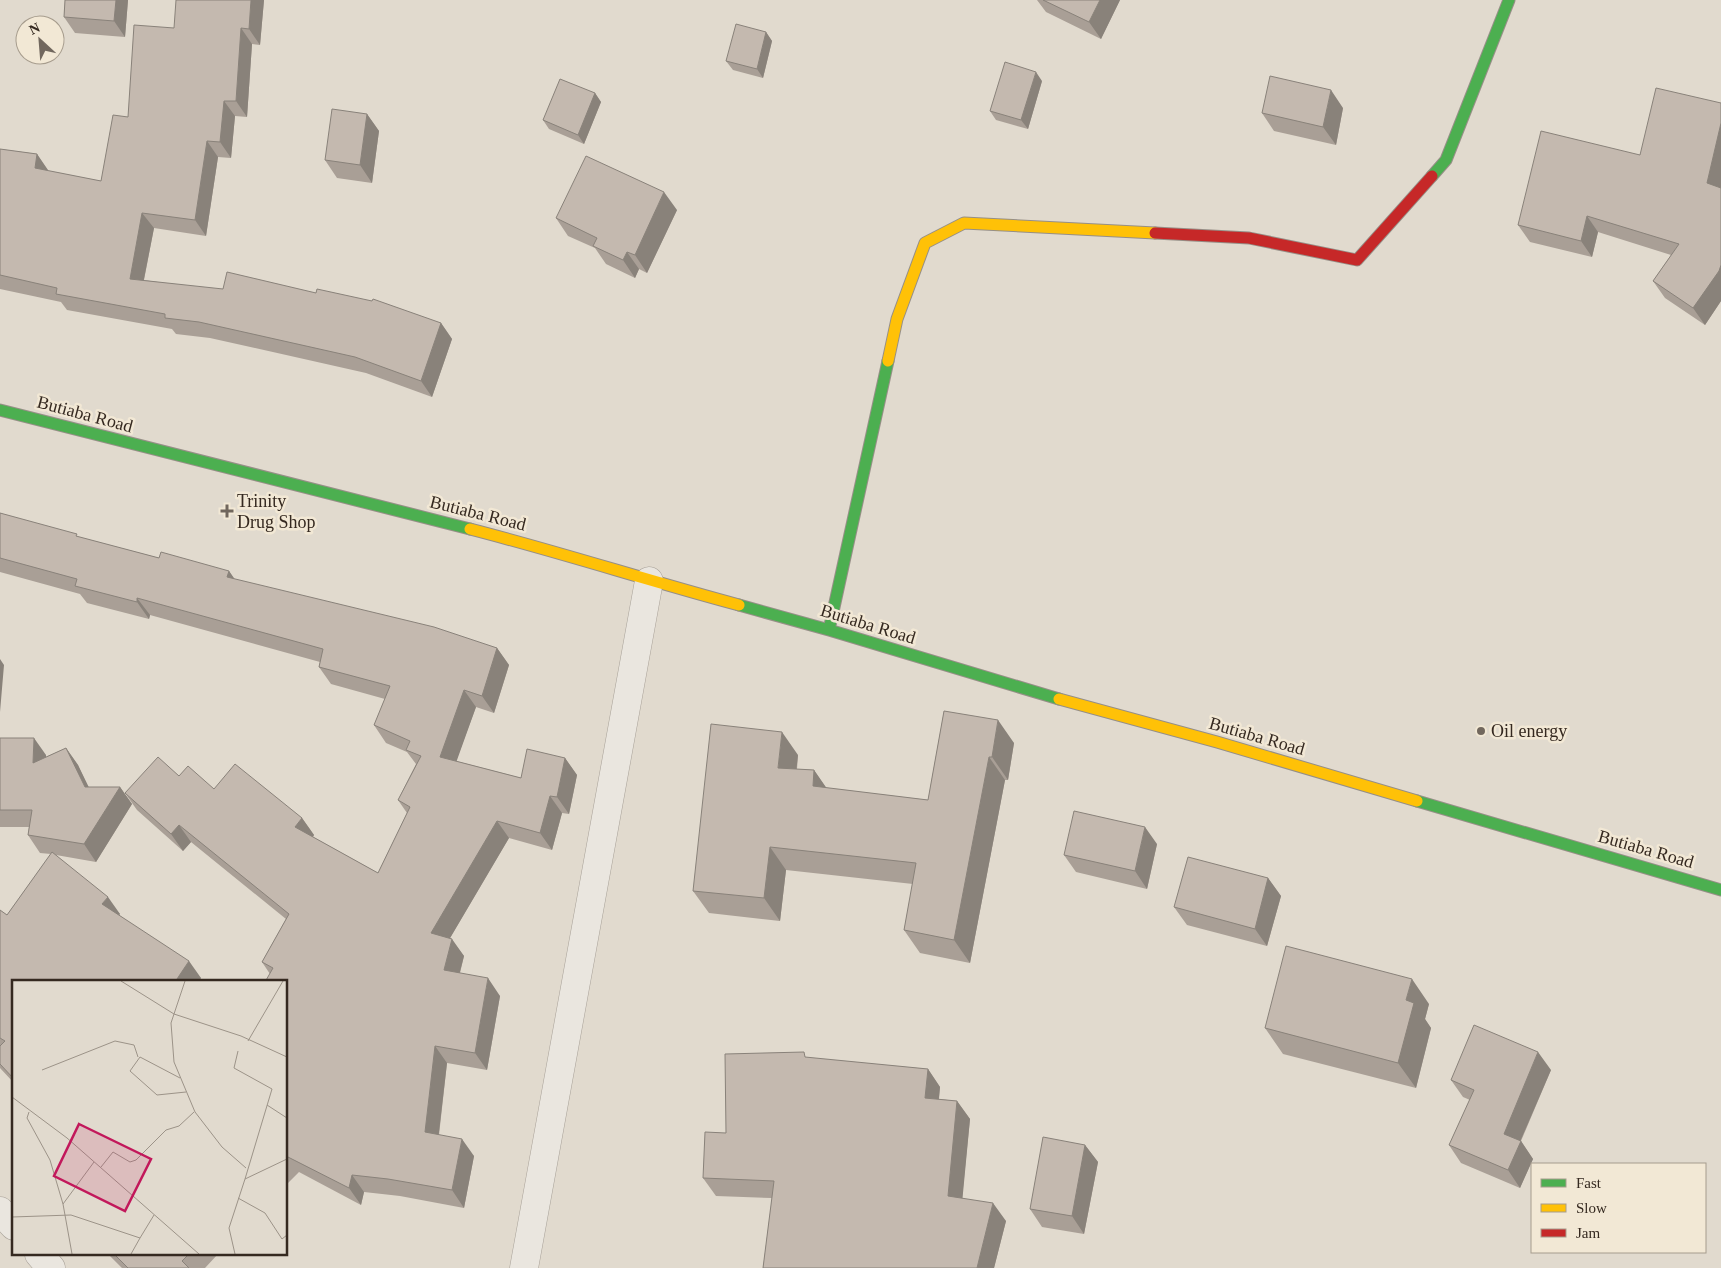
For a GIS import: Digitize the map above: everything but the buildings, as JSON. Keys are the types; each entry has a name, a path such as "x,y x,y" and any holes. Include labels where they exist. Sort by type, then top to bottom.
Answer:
{"main road":[{"path":"829,630 897,319 911,276 925,243 964,223 1249,238 1357,260 1446,160 1509,0"},
{"name":"Butiaba Road","path":"0,410 556,551 649,581 829,630 1032,692 1217,742 1721,890"}],"street":[{"path":"524,1268 649,581"},
{"path":"0,1211 12,1224"},
{"path":"41,1256 51,1268"}],"traffic: fast":[{"path":"1432,176 1446,160 1509,0"},
{"path":"829,630 888,361"},
{"path":"0,410 470,529"},
{"path":"739,605 1059,699"},
{"path":"1417,801 1721,890"}],"traffic: slow":[{"path":"888,361 897,319 925,243 964,223 1155,233"},
{"path":"470,529 739,605"},
{"path":"1059,699 1217,742 1417,801"}],"traffic: jam":[{"path":"1155,233 1249,238 1357,260 1432,176"}],"place":[{"name":"Trinity Drug Shop","path":"227,511"},
{"name":"Oil energy","path":"1481,731"}]}
